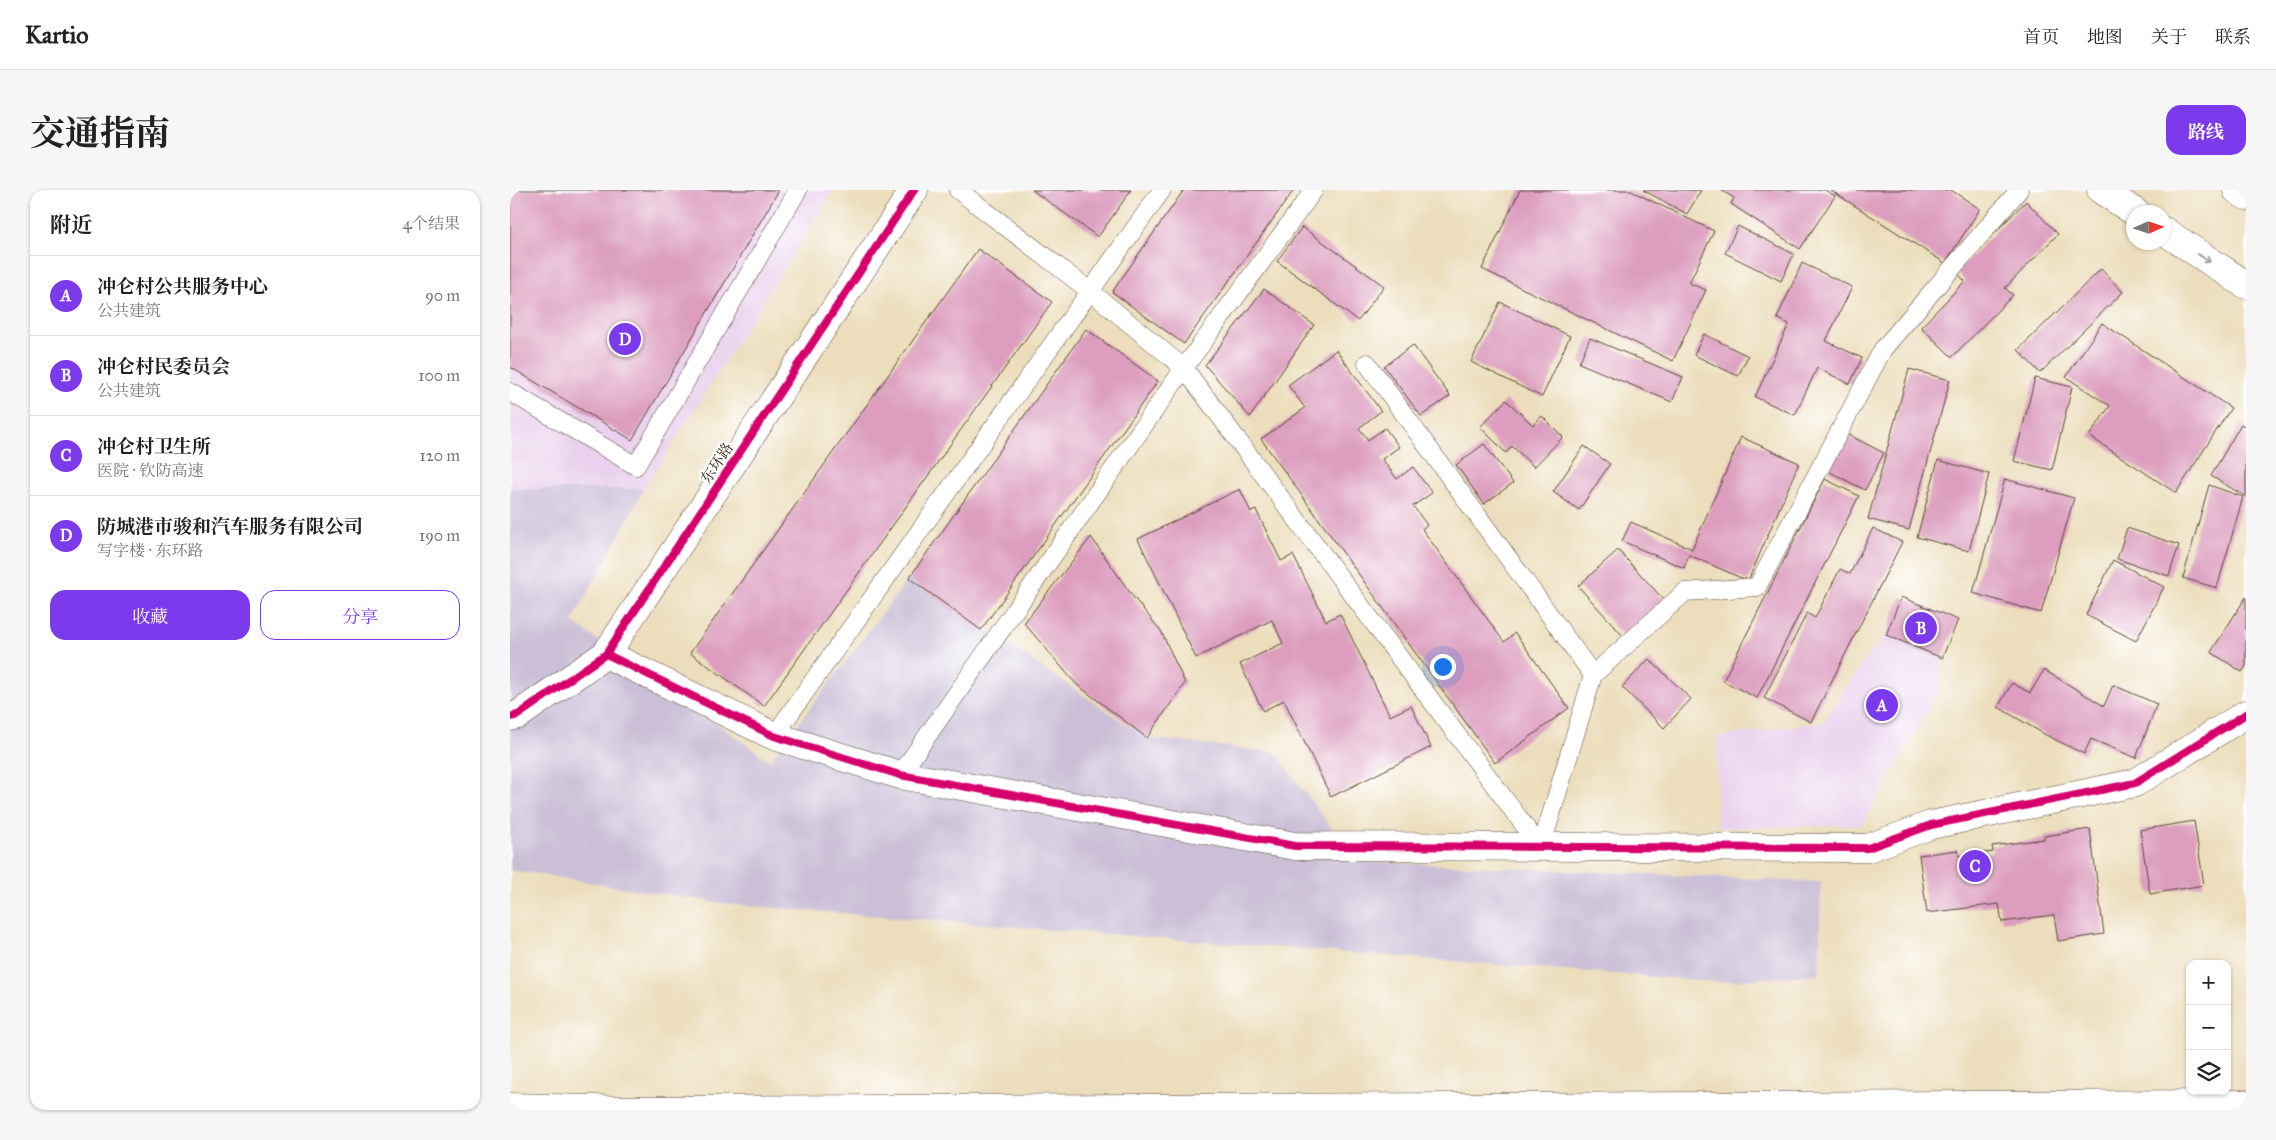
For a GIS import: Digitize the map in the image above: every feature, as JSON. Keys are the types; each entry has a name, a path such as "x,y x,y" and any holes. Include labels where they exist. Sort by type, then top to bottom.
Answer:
{"main road":[{"name":"东环路","path":"510,717 518,715 606,654 914,190"},
{"path":"2101,190 2126,206"},
{"path":"2237,190 2246,196"},
{"path":"2171,236 2246,285"},
{"path":"606,654 774,736 900,775 1296,846 1868,848 1932,825 2135,783 2246,714"},
{"path":"510,1107 654,1110 2246,1104"}],"lane":[{"path":"510,392 636,466 798,190"},
{"path":"958,190 1090,291 1184,368 1541,848"},
{"path":"774,736 1162,190"},
{"path":"900,775 1184,368 1314,190"},
{"path":"1541,848 1593,675 1685,592 1757,587 1883,349 2019,190"},
{"path":"1367,362 1593,675"}],"shaded area":[{"path":"510,190 834,190 644,489 510,489"},
{"path":"510,489 644,489 572,622 770,761 909,578 1147,738 1275,752 1356,861 1821,882 1819,974 1718,982 727,904 510,870"},
{"path":"1901,597 1958,620 1942,658 1940,689 1862,825 1718,828 1716,737 1823,722 1862,664 1886,635"}],"building":[{"path":"510,190 779,190 632,440 510,367"},
{"path":"1032,190 1131,190 1098,237"},
{"path":"1184,190 1294,190 1184,344 1112,292"},
{"path":"1520,190 1629,190 1714,231 1689,283 1706,290 1673,361 1482,269"},
{"path":"1643,190 1701,190 1687,214"},
{"path":"1721,190 1825,190 1835,196 1800,249 1731,204 1734,198"},
{"path":"1830,190 1951,190 1980,209 1945,263"},
{"path":"2026,201 2058,234 2005,288 2013,295 1952,357 1921,327 1965,281 1956,272"},
{"path":"1738,226 1794,254 1781,281 1725,253"},
{"path":"1302,227 1384,286 1358,321 1277,261"},
{"path":"978,249 1052,302 764,706 690,653"},
{"path":"1802,263 1852,287 1826,341 1862,358 1850,384 1817,368 1795,415 1755,397 1789,324 1777,318"},
{"path":"2101,269 2123,292 2040,373 2018,350"},
{"path":"1264,289 1314,325 1250,417 1205,365"},
{"path":"1500,302 1570,336 1542,397 1471,362"},
{"path":"2102,323 2231,408 2176,493 2089,436 2110,406 2066,377"},
{"path":"1086,329 1158,381 981,630 909,578"},
{"path":"1704,334 1748,356 1738,376 1694,355"},
{"path":"1590,338 1683,377 1672,402 1579,363"},
{"path":"1413,345 1450,396 1421,416 1384,366"},
{"path":"1336,350 1381,411 1359,428 1368,440 1385,428 1399,447 1382,459 1397,479 1413,467 1432,493 1413,506 1427,525 1422,529 1504,642 1515,633 1569,708 1495,763 1261,439 1305,408 1288,385"},
{"path":"1909,369 1950,380 1909,530 1868,519"},
{"path":"2035,378 2072,387 2052,470 2014,461"},
{"path":"1506,400 1533,425 1542,416 1563,437 1534,467 1512,446 1506,453 1480,427"},
{"path":"2241,424 2246,427 2246,497 2211,476"},
{"path":"1847,434 1884,453 1865,490 1828,471"},
{"path":"1741,437 1799,463 1748,581 1689,555 1684,568 1622,541 1631,522 1692,549"},
{"path":"1484,444 1513,483 1484,504 1456,465"},
{"path":"1584,446 1610,464 1579,510 1553,492"},
{"path":"1938,460 1989,474 1969,551 1917,537"},
{"path":"1825,479 1859,496 1757,698 1723,681"},
{"path":"2005,479 2074,498 2041,613 1973,593"},
{"path":"2209,485 2243,497 2217,588 2183,578"},
{"path":"1240,489 1251,512 1256,510 1281,561 1293,555 1326,621 1340,614 1390,716 1411,706 1431,747 1331,797 1284,700 1263,711 1240,664 1283,643 1272,620 1196,658 1138,539"},
{"path":"1873,528 1902,542 1811,722 1764,698 1807,613 1815,618 1840,569 1850,574"},
{"path":"2127,528 2179,545 2169,576 2117,559"},
{"path":"1091,537 1134,598 1161,631 1185,683 1147,738 1076,684 1024,623"},
{"path":"1618,550 1665,601 1625,638 1578,586"},
{"path":"2113,560 2164,587 2136,641 2086,615"},
{"path":"1901,597 1958,620 1942,658 1886,635"},
{"path":"2246,597 2246,666 2242,672 2211,652"},
{"path":"1649,659 1691,699 1664,728 1622,687"},
{"path":"2044,670 2104,706 2113,685 2157,704 2136,758 2091,739 2084,754 2044,734 1998,707 2012,683 2030,693"},
{"path":"2194,821 2204,885 2150,894 2140,830"},
{"path":"2090,829 2104,934 2058,941 2054,915 2002,922 1999,904 1927,913 1919,855 1958,850 1959,856 1993,852 1992,846 2044,839 2044,836"}],"cycle path":[{"path":"510,717 518,715 606,654 914,190"},
{"path":"606,654 774,736 900,775 1295,846 1868,848 1931,825 2135,783 2246,714"}],"place":[{"name":"防城港市骏和汽车服务有限公司","path":"625,339"},
{"name":"冲仑村民委员会","path":"1921,628"},
{"name":"冲仑村公共服务中心","path":"1882,705"},
{"name":"冲仑村卫生所","path":"1975,866"}]}
